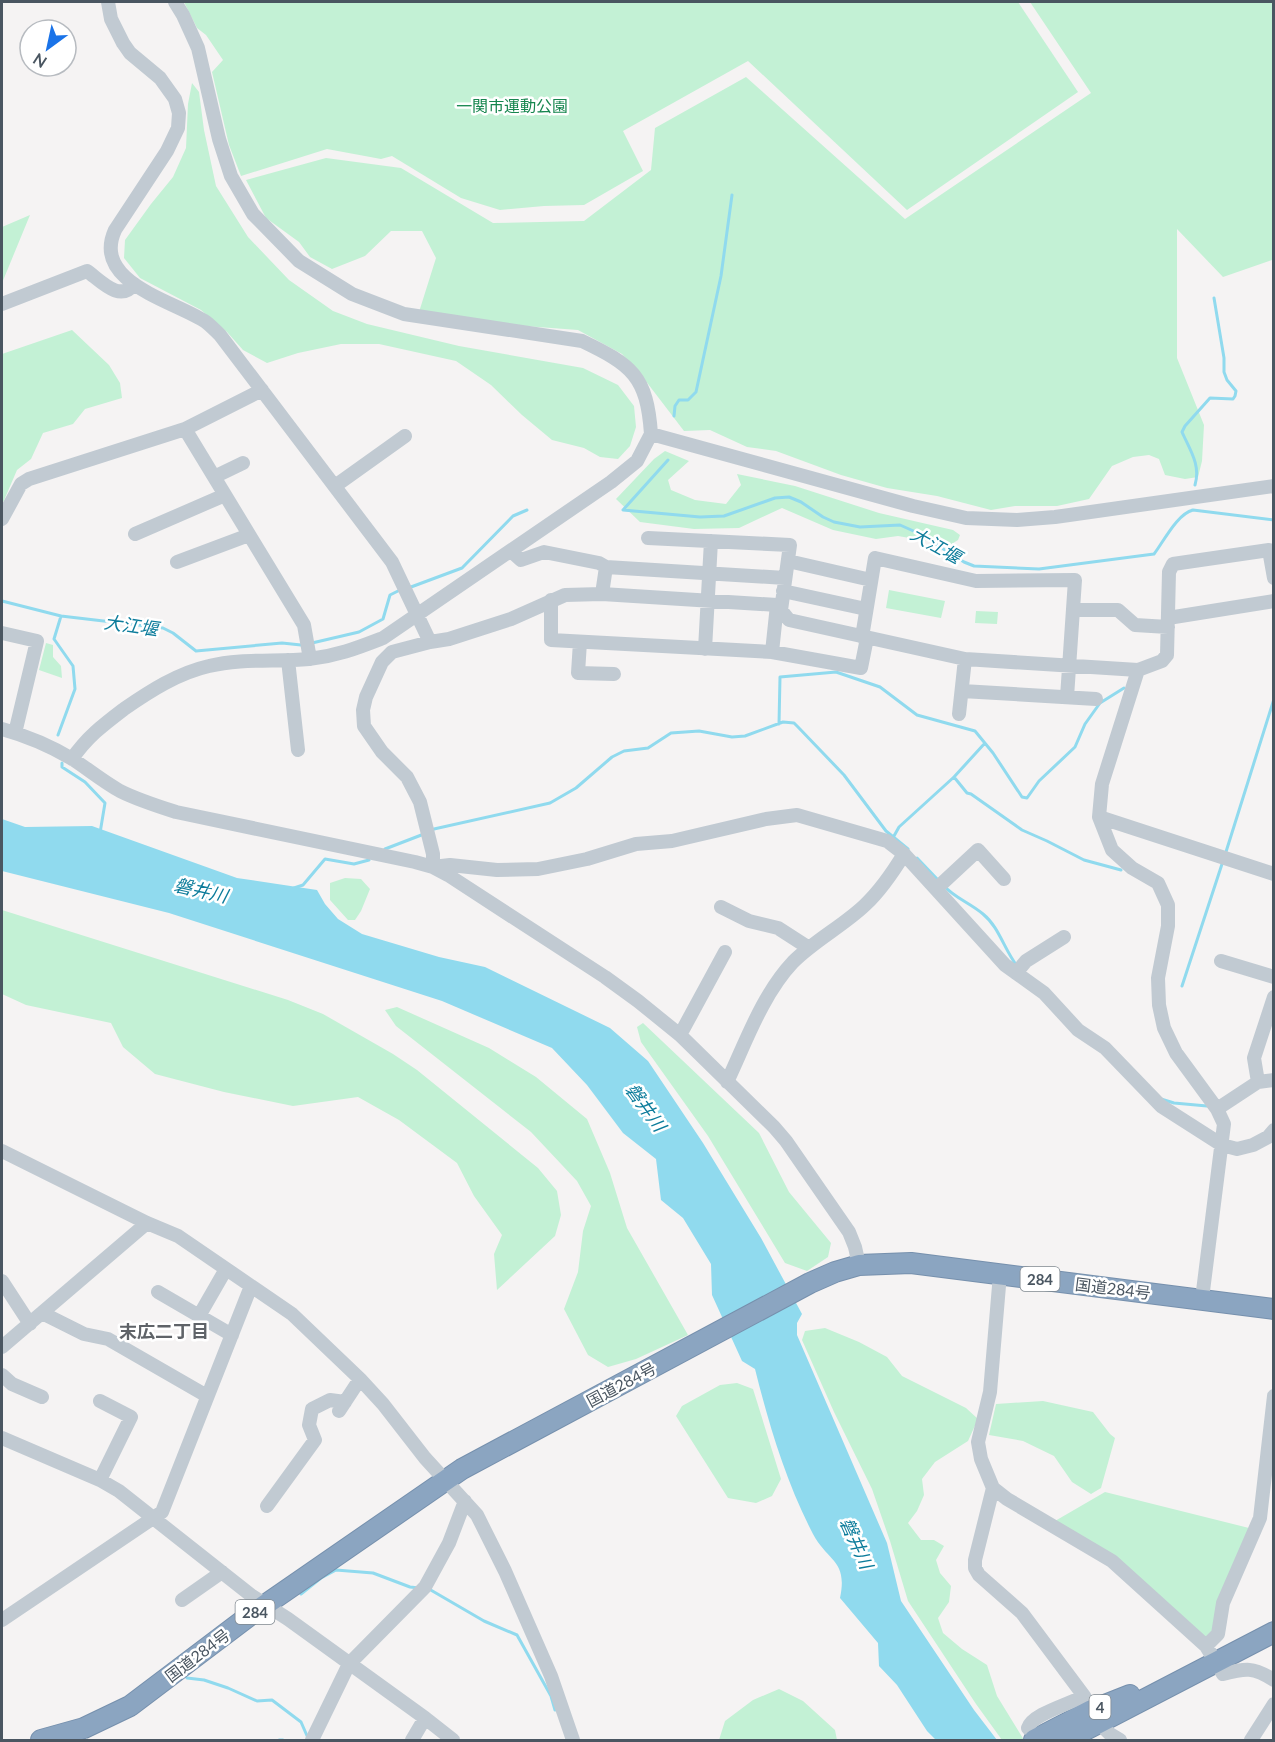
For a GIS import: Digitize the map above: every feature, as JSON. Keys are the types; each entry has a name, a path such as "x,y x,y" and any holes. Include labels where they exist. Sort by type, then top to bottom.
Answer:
{"highway":[{"name":"国道284号","path":"41,1740 84,1728 130,1706 249,1616 454,1475 810,1283 835,1272 859,1265 911,1263 1274,1309"},
{"name":"4","path":"1066,1740 1101,1724 1170,1686 1211,1654 1274,1632"},
{"name":"4","path":"1031,1734 1101,1724"}],"street":[{"path":"108,2 111,19 123,43 130,53 160,78 175,99 179,112 178,128 167,151 115,230 111,240 111,260 134,284 156,298 206,322 220,335 392,562 430,642"},
{"path":"72,759 82,743 97,729 142,696 189,671 227,663 288,660 347,653 383,638 611,482 637,461 651,434 649,409 643,388 627,366 582,341 404,315 352,294 299,261 253,214 231,176 219,139 198,48 175,2"},
{"path":"2,304 87,272 117,292 124,293 134,284"},
{"path":"2,519 21,484 29,479 185,429 262,390"},
{"path":"185,429 304,626 310,658"},
{"path":"651,434 913,506 966,518 1017,520 1048,518 1274,486"},
{"path":"335,486 405,436"},
{"path":"214,477 243,463"},
{"path":"135,534 225,495"},
{"path":"177,562 249,535"},
{"path":"648,538 790,545 772,652"},
{"path":"705,649 711,541"},
{"path":"433,867 420,802 407,777 382,752 364,726 363,710 366,697 382,662 392,652 449,639 511,619 565,595 602,594 779,608 789,620 965,659 1138,670 1162,661 1167,655 1169,572 1173,564 1269,550 1274,578"},
{"path":"511,551 521,560 544,552 599,563 606,567 710,573 784,585 866,609"},
{"path":"551,600 551,640 772,652 861,668 866,609 875,558 976,581 1075,580 1067,697"},
{"path":"788,561 871,580"},
{"path":"602,594 606,567"},
{"path":"1073,610 1118,610 1135,625 1168,623 1274,601"},
{"path":"2,633 37,641 8,731 46,745 119,790 147,803 176,812 433,867 605,977 680,1035 774,1127 849,1232 859,1265"},
{"path":"580,642 578,673 614,674"},
{"path":"959,714 965,659"},
{"path":"288,660 298,750"},
{"path":"1138,670 1102,784 1099,817 1113,850 1132,868 1158,884 1168,906 1168,926 1158,978 1159,1005 1164,1028 1176,1053 1217,1109 1224,1124 1202,1299"},
{"path":"962,691 1096,699"},
{"path":"433,867 450,865 497,870 538,869 587,859 636,844 672,841 766,819 797,815 887,841 904,854 1005,965 1044,993 1077,1030 1105,1048 1161,1106 1222,1145 1237,1149 1253,1145 1268,1137 1274,1130"},
{"path":"1099,817 1274,874"},
{"path":"936,888 978,850 1004,879"},
{"path":"727,1082 772,989 792,963 865,905 889,878 904,854"},
{"path":"721,907 750,921 778,928 809,948"},
{"path":"1016,973 1026,961 1064,937"},
{"path":"680,1035 724,952"},
{"path":"1221,961 1274,977"},
{"path":"1258,1082 1254,1058 1274,997"},
{"path":"1217,1109 1258,1082 1274,1080"},
{"path":"2,1151 178,1236 292,1314 360,1379 426,1458 454,1475 465,1501 477,1515 505,1571 551,1676 573,1740"},
{"path":"2,1347 147,1223"},
{"path":"199,1316 226,1269"},
{"path":"1000,1274 990,1392 978,1442 981,1459 993,1488 1007,1499 1112,1561 1211,1654 1223,1674 1252,1669 1274,1680"},
{"path":"2,1281 30,1324"},
{"path":"2,1620 162,1512 251,1286"},
{"path":"158,1292 232,1335"},
{"path":"42,1313 84,1334 108,1339 207,1396"},
{"path":"2,1375 12,1384 42,1397"},
{"path":"267,1506 315,1440 309,1425 312,1409 330,1400 342,1406 360,1379"},
{"path":"1211,1654 1218,1634 1223,1603 1260,1518 1272,1433 1274,1396"},
{"path":"100,1401 131,1417 100,1480"},
{"path":"3,1444 100,1480 119,1491 266,1605 288,1618 453,1740"},
{"path":"993,1488 975,1568 979,1575 1022,1613 1101,1724"},
{"path":"312,1740 349,1664 425,1587 449,1543 465,1501"},
{"path":"182,1600 222,1572"},
{"path":"1258,1738 1274,1704"},
{"path":"412,1740 425,1718"}],"green space":[{"name":"一関市運動公園","path":"184,2 1018,2 1078,92 907,210 748,61 623,131 643,171 584,205 500,210 461,198 392,156 381,159 327,149 241,176 229,145 212,72 223,60 206,35 197,28"},
{"path":"1030,2 1273,2 1273,261 1223,277 1177,229 1177,358 1204,425 1202,461 1198,477 1185,479 1165,475 1159,459 1149,455 1133,457 1112,466 1089,499 1057,506 1015,506 991,510 937,496 887,488 841,475 776,451 747,447 710,430 684,431 622,354 578,330 497,324 419,312 436,258 422,231 391,231 365,256 332,269 310,257 299,242 266,218 246,180 326,158 401,168 493,223 584,221 651,170 655,128 746,77 905,219 1091,93"},
{"path":"192,83 199,92 204,130 216,186 248,237 289,280 333,311 367,324 459,346 583,368 618,385 634,406 636,427 630,446 618,459 600,457 584,448 552,440 491,385 456,361 379,344 341,344 298,353 267,363 243,350 227,332 201,310 140,278 124,258 125,240 173,177 186,148 188,104"},
{"path":"30,215 2,283 2,227"},
{"path":"72,330 109,365 120,383 122,398 85,409 73,424 43,433 31,459 17,470 2,505 2,354"},
{"path":"665,451 689,461 668,480 671,490 695,500 726,504 741,485 737,474 795,486 879,513 953,530 960,535 958,540 950,545 898,536 876,539 833,530 782,508 739,528 694,529 640,522 616,499 654,459"},
{"path":"889,590 945,601 941,618 886,608"},
{"path":"976,611 998,612 997,624 975,623"},
{"path":"46,643 53,645 53,657 61,666 62,678 39,670"},
{"path":"345,878 361,879 370,889 355,920 348,920 330,900 330,883"},
{"path":"2,910 288,1000 323,1014 393,1054 417,1070 538,1168 557,1191 561,1215 555,1236 497,1290 494,1254 502,1235 474,1196 457,1163 399,1120 358,1097 293,1106 224,1092 155,1074 123,1047 111,1023 26,1005 2,994"},
{"path":"397,1007 489,1048 536,1077 587,1119 610,1173 627,1228 688,1335 636,1359 608,1367 588,1355 564,1309 578,1272 583,1231 591,1206 577,1181 531,1132 396,1026 385,1010"},
{"path":"643,1023 759,1133 789,1192 831,1243 828,1257 807,1271 785,1263 708,1136 641,1042 637,1027"},
{"path":"825,1328 887,1357 902,1376 966,1408 978,1419 968,1441 935,1462 922,1479 924,1495 917,1511 908,1523 921,1540 934,1540 944,1546 936,1560 940,1573 951,1586 949,1602 938,1618 943,1633 987,1665 997,1696 1024,1740 1002,1740 908,1601 872,1489 802,1340 805,1331"},
{"path":"737,1383 753,1389 781,1479 772,1496 756,1503 728,1498 676,1416 682,1406 720,1385"},
{"path":"1043,1401 1093,1412 1115,1438 1101,1488 1091,1494 1072,1482 1054,1456 1023,1441 989,1435 996,1404"},
{"path":"1105,1492 1253,1529 1215,1631 1206,1640 1055,1521"},
{"path":"779,1689 803,1701 835,1730 837,1740 719,1740 725,1721 753,1700"}],"water":[{"name":"磐井川","path":"2,819 25,827 92,826 237,878 317,890 338,919 362,934 439,957 485,967 610,1028 648,1061 703,1143 761,1238 802,1314 797,1323 797,1335 887,1543 901,1601 974,1710 997,1740 936,1740 927,1731 897,1685 879,1666 878,1643 840,1598 842,1585 839,1568 813,1534 786,1474 755,1369 742,1361 712,1295 711,1264 683,1218 661,1200 656,1159 623,1133 587,1085 552,1048 442,1001 169,913 2,871"}],"waterway":[{"path":"674,416 675,406 679,400 688,400 696,392 721,276 732,195"},
{"path":"1195,485 1196,464 1182,432 1210,398 1233,399 1236,391 1224,372 1224,358 1214,298"},
{"path":"623,510 668,460"},
{"name":"大江堰","path":"623,510 700,517 724,516 775,498 789,497 834,522 860,527 900,525 974,566 1039,569 1154,554 1176,522 1193,510 1274,520"},
{"name":"大江堰","path":"411,587 462,568 513,516 527,510"},
{"name":"大江堰","path":"312,643 359,632 383,619 390,595 398,591"},
{"name":"大江堰","path":"2,601 61,616 163,628 196,651 282,643 301,645"},
{"name":"大江堰","path":"58,735 75,689 73,666 54,639 61,616"},
{"path":"779,724 780,677 836,672 880,687 917,715 975,731 993,753 1022,797 1027,798 1039,781 1075,747 1085,724 1100,703 1124,688"},
{"path":"1225,855 1274,699"},
{"path":"434,829 550,803 576,788 612,757 624,751 648,748 671,733 699,731 732,737 745,736 783,722 794,723 798,727 844,775 886,831 908,849"},
{"path":"894,836 899,827 954,777 985,743"},
{"name":"大江堰","path":"62,763 62,767 85,782 105,803 100,833"},
{"path":"954,777 967,793 1022,830 1084,860 1121,870"},
{"path":"385,849 424,834"},
{"path":"917,858 939,881"},
{"path":"294,888 303,885 325,859 354,864 369,860"},
{"path":"1182,986 1223,861"},
{"path":"944,886 989,919 1017,966"},
{"path":"1161,1099 1174,1103 1207,1106"},
{"path":"301,1594 321,1578 336,1570 373,1573 410,1587 419,1588"},
{"path":"429,1589 484,1621 517,1635 551,1696 555,1710"},
{"path":"187,1678 204,1680 257,1701 272,1700 301,1722 308,1738"}],"district":[{"name":"末広二丁目","path":"164,1331"}]}
